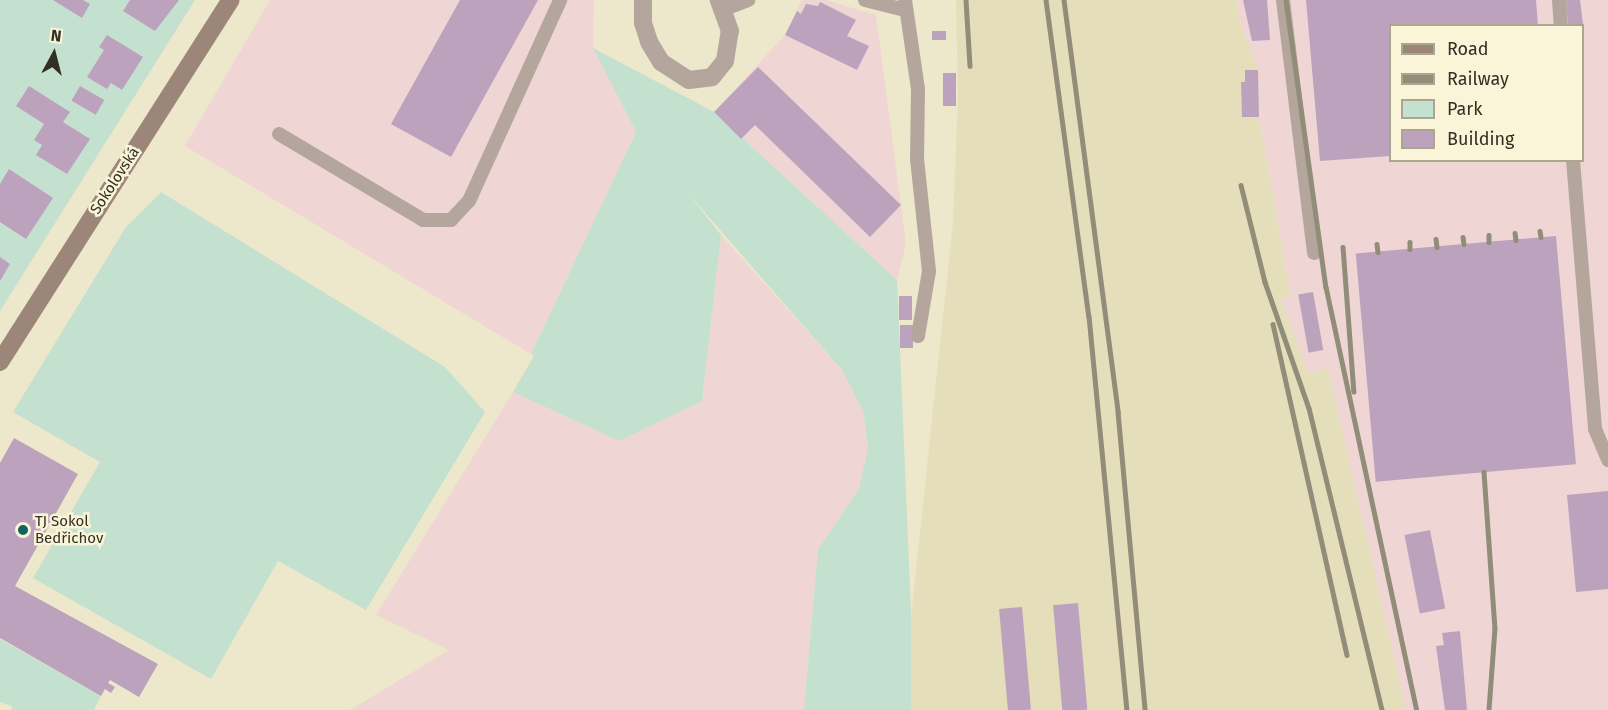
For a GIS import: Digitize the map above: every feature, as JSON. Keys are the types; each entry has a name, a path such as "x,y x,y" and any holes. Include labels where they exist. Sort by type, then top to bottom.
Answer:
{"street":[{"name":"Sokolovská","path":"1,356 231,0"},
{"path":"643,0 643,23 649,42 661,62 689,80 711,76 725,61 730,31 722,5"}],"lane":[{"path":"279,134 423,219 451,220 470,201 560,0"},
{"path":"722,5 748,0"},
{"path":"865,0 905,5 918,89 918,159 929,271 918,336"},
{"path":"1283,0 1314,253"},
{"path":"1559,0 1561,24"},
{"path":"1573,162 1595,429 1608,460"}],"shaded area":[{"path":"270,0 594,0 593,48 636,132 531,354 185,146"},
{"path":"802,0 826,0 876,15 906,244 897,280 714,112 785,35"},
{"path":"956,0 1237,0 1238,16 1258,70 1259,117 1291,296 1281,299 1328,367 1406,710 911,710 909,637 953,222 958,96"},
{"path":"1237,0 1608,0 1608,710 1406,710 1328,368 1308,373 1281,299 1291,296 1259,117 1258,70 1238,16"},
{"path":"721,235 842,370 863,411 868,447 859,489 818,549 804,710 350,710 449,650 376,615 513,392 619,441 702,401"}],"green space":[{"path":"0,0 195,0 0,311"},
{"path":"593,48 714,112 897,280 911,610 911,710 804,710 818,549 859,489 868,447 863,411 842,370 687,192 721,235 702,401 619,441 513,392 534,356 531,354 636,132"},
{"path":"161,192 445,367 485,412 366,610 278,561 211,679 33,578 100,462 13,412 126,227"},
{"path":"0,639 101,696 94,710 11,710 12,706 0,702"}],"building":[{"path":"53,0 83,0 90,4 82,18"},
{"path":"130,0 179,0 155,31 123,11"},
{"path":"460,0 538,0 451,157 391,124"},
{"path":"1243,0 1267,0 1270,40 1252,41"},
{"path":"1306,0 1536,0 1538,24 1389,24 1389,156 1320,161"},
{"path":"1566,0 1580,0 1583,24 1568,24"},
{"path":"820,2 856,20 847,36 869,46 857,70 785,35 797,11 801,14 806,4 818,6"},
{"path":"932,31 946,31 946,40 932,40"},
{"path":"107,35 143,57 122,90 111,83 107,89 87,77 104,50 99,47"},
{"path":"758,67 901,205 870,237 755,125 741,139 714,112"},
{"path":"1245,70 1258,70 1259,117 1242,117 1241,82 1245,82"},
{"path":"943,73 956,73 956,106 943,106"},
{"path":"29,86 70,112 63,122 90,139 67,174 36,155 42,145 34,140 44,124 16,106"},
{"path":"80,86 104,100 96,115 72,101"},
{"path":"9,169 53,198 26,239 0,222 0,184"},
{"path":"1556,236 1576,464 1376,482 1356,254"},
{"path":"0,257 10,264 0,281"},
{"path":"1313,292 1323,350 1308,353 1298,295"},
{"path":"899,296 912,296 912,320 899,320"},
{"path":"900,325 913,325 913,348 900,348"},
{"name":"TJ Sokol Bedřichov","path":"14,438 78,474 15,586 158,664 139,697 110,680 108,683 115,687 111,693 105,689 101,696 0,638 0,463"},
{"path":"1608,491 1608,589 1576,592 1567,495"},
{"path":"1430,530 1445,609 1420,613 1404,535"},
{"path":"1078,603 1087,710 1062,710 1053,605"},
{"path":"1022,607 1031,710 1008,710 999,609"},
{"path":"1460,631 1467,710 1445,710 1436,646 1444,645 1442,633"}],"railway":[{"path":"966,0 970,66"},
{"path":"1046,0 1089,316 1127,710"},
{"path":"1064,0 1118,412 1145,710"},
{"path":"1286,0 1326,287 1417,710"},
{"path":"1241,185 1265,282 1309,408 1382,710"},
{"path":"1540,231 1541,237"},
{"path":"1515,233 1516,240"},
{"path":"1489,235 1489,242"},
{"path":"1463,237 1464,244"},
{"path":"1436,239 1437,247"},
{"path":"1410,242 1410,249"},
{"path":"1377,244 1378,252"},
{"path":"1343,247 1354,392"},
{"path":"1273,324 1347,655"},
{"path":"1484,472 1495,628 1489,710"}],"place":[{"name":"TJ Sokol Bedřichov","path":"23,530"}]}
